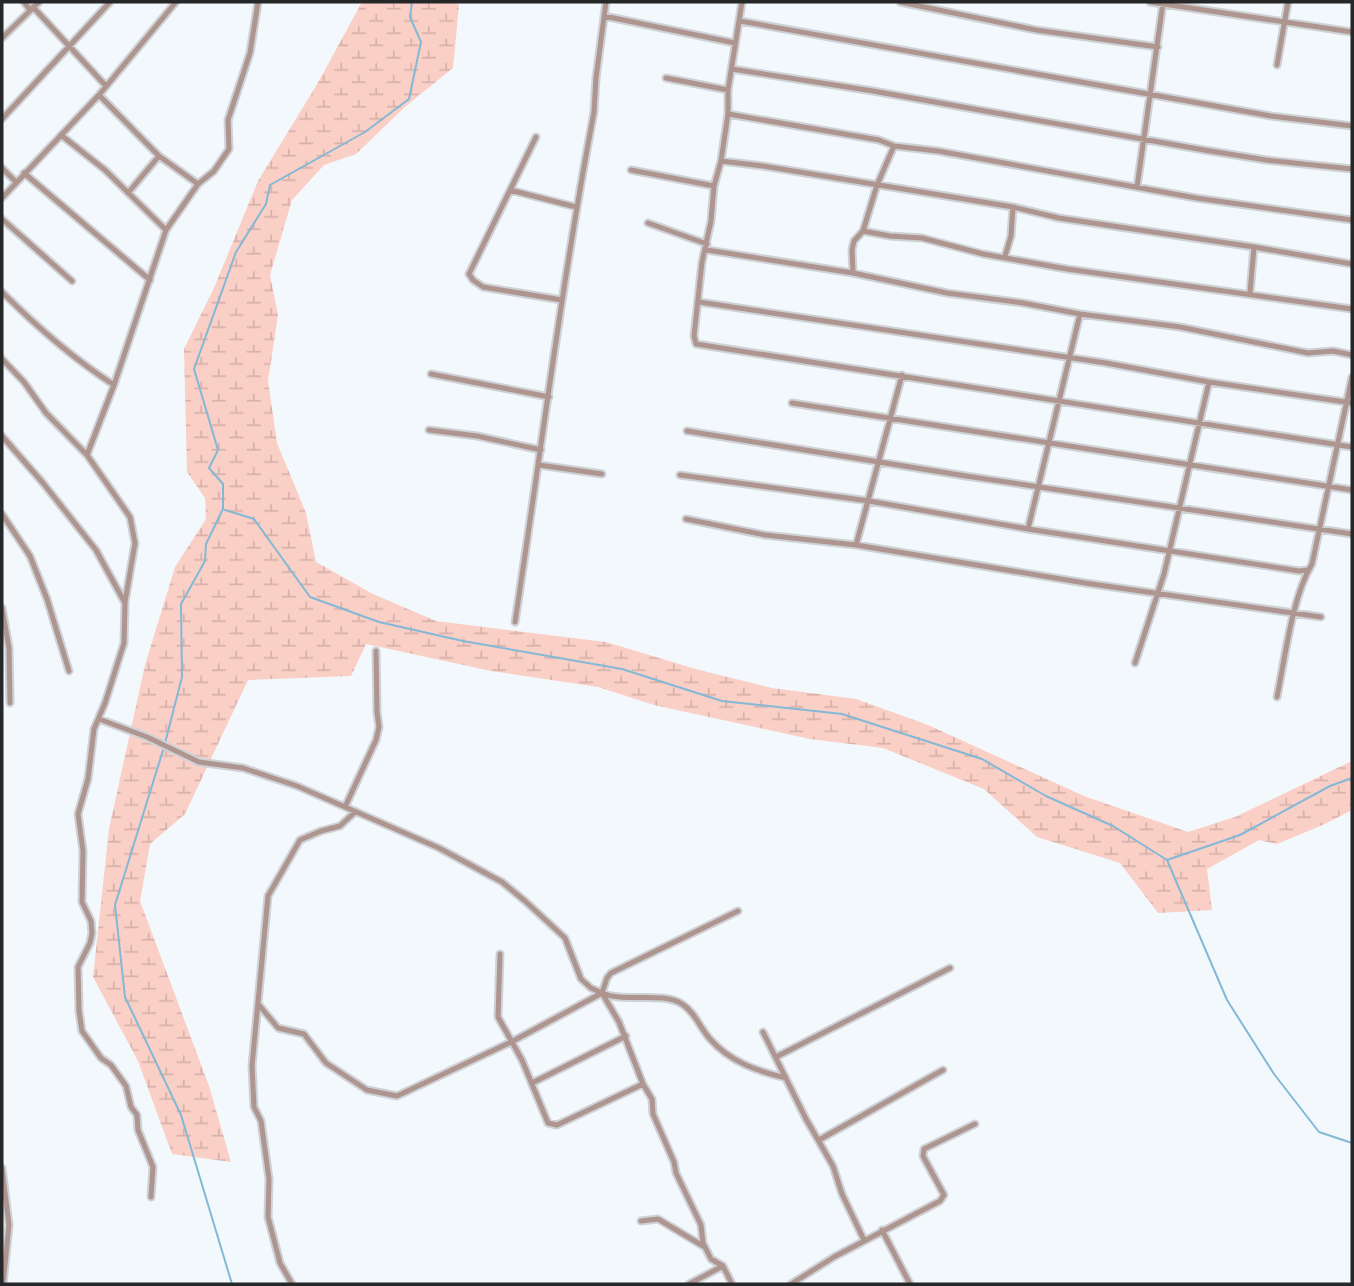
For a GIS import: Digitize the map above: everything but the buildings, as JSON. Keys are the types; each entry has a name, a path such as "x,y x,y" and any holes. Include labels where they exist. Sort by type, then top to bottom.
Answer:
{"street":[{"path":"24,2 34,6 106,86"},
{"path":"2,119 110,2"},
{"path":"2,198 99,95 176,2"},
{"path":"87,455 114,385 166,230 198,184 214,171 229,149 228,120 250,53 258,2"},
{"path":"515,622 576,207 594,112 606,2"},
{"path":"742,2 728,90 729,114 714,186 707,247 702,262 694,341 699,345 1352,447"},
{"path":"900,2 1036,30 1158,47"},
{"path":"1150,2 1352,32"},
{"path":"1277,65 1288,2"},
{"path":"1138,187 1163,3"},
{"path":"2,38 34,6"},
{"path":"604,16 735,43"},
{"path":"740,21 1271,116 1352,126"},
{"path":"732,69 1266,160 1352,169"},
{"path":"666,78 728,90"},
{"path":"99,95 159,156 198,184"},
{"path":"729,114 879,140 894,146 938,151 1258,208 1352,220"},
{"path":"61,135 105,170 166,230"},
{"path":"536,137 469,274 483,287 562,300"},
{"path":"853,273 852,250 863,231 877,185 894,146"},
{"path":"128,193 159,156"},
{"path":"721,161 1352,264"},
{"path":"2,168 16,182"},
{"path":"631,170 714,186"},
{"path":"24,173 150,281"},
{"path":"510,190 576,207"},
{"path":"1005,256 1013,225 1013,207"},
{"path":"2,219 72,281"},
{"path":"648,223 707,247 947,293 1181,327 1308,353 1334,351 1352,355"},
{"path":"863,231 922,239 1067,269 1352,309"},
{"path":"1250,293 1254,247"},
{"path":"2,292 33,324 76,360 114,385"},
{"path":"699,302 1349,403"},
{"path":"1028,529 1080,314"},
{"path":"2,359 24,382 46,413 87,455 130,517 134,534 135,543 125,603 124,643 94,729 88,779 78,814 83,851 82,902 91,921 92,933 78,967 79,1012 82,1031 126,1086 131,1107 137,1115 138,1130 153,1167 151,1197"},
{"path":"431,374 549,397"},
{"path":"856,545 902,375"},
{"path":"1277,697 1295,614 1320,530 1349,403 1352,377"},
{"path":"1135,663 1158,594 1209,382"},
{"path":"792,402 1352,490"},
{"path":"429,430 477,436 541,450"},
{"path":"687,431 1352,534"},
{"path":"2,436 96,550 125,603"},
{"path":"539,464 602,474"},
{"path":"680,475 869,500 1028,529 1308,570"},
{"path":"2,514 30,556 47,599 69,671"},
{"path":"686,519 765,535 856,545 1158,594 1321,617"},
{"path":"2,608 9,648 10,703"},
{"path":"345,807 376,740 379,727 376,651"},
{"path":"99,719 146,737 198,762 243,768 297,786 439,848 502,882 565,938 581,979 587,986 612,997 648,997 680,1003 696,1019 709,1038 725,1052 748,1068 786,1079"},
{"path":"292,1284 279,1263 268,1217 269,1191 263,1133 254,1107 252,1066 268,896 300,840 340,826 355,812"},
{"path":"259,1005 278,1028 304,1034 326,1063 367,1090 392,1096 401,1095 513,1041 602,993 611,973 738,911"},
{"path":"500,954 497,1013 513,1041 548,1123 557,1125 643,1084"},
{"path":"776,1057 950,968"},
{"path":"602,993 626,1036 643,1084 652,1099 653,1114 674,1161 676,1173 701,1225 705,1247 711,1259 723,1266 732,1284"},
{"path":"763,1032 833,1166 842,1194 864,1240"},
{"path":"532,1083 626,1036"},
{"path":"819,1140 943,1070"},
{"path":"791,1284 864,1240 943,1199 944,1195 923,1156 924,1149 975,1124"},
{"path":"2,1168 9,1225 3,1284"},
{"path":"641,1221 658,1219 705,1247"},
{"path":"882,1230 910,1284"},
{"path":"688,1284 723,1266"}],"green space":[{"path":"362,2 456,2 459,5 453,68 406,106 356,154 324,165 292,200 270,275 278,315 268,381 277,443 306,513 316,562 373,594 436,621 606,642 699,670 772,688 856,699 928,725 1084,796 1188,832 1235,817 1352,761 1352,810 1277,844 1259,840 1207,869 1212,910 1158,913 1120,863 1037,837 984,789 883,748 810,739 654,705 598,687 491,671 366,644 351,676 248,680 185,814 150,844 140,901 209,1086 231,1162 172,1154 138,1061 93,977 109,829 145,665 175,567 206,519 205,498 187,472 184,349 214,288 258,181 316,86"}],"waterway":[{"path":"232,1284 181,1115 125,997 115,905 164,747 182,677 181,604 205,561 206,544 223,509 223,484 209,468 218,450 194,369 236,252 266,204 270,185 365,132 409,99 421,42 410,17 412,2"},
{"path":"225,510 254,519 310,597 379,622 463,641 622,669 722,701 842,714 982,759 1046,796 1113,826 1167,860 1240,835 1330,786 1352,778"},
{"path":"1167,860 1227,1000 1274,1074 1319,1132 1352,1143"}]}
